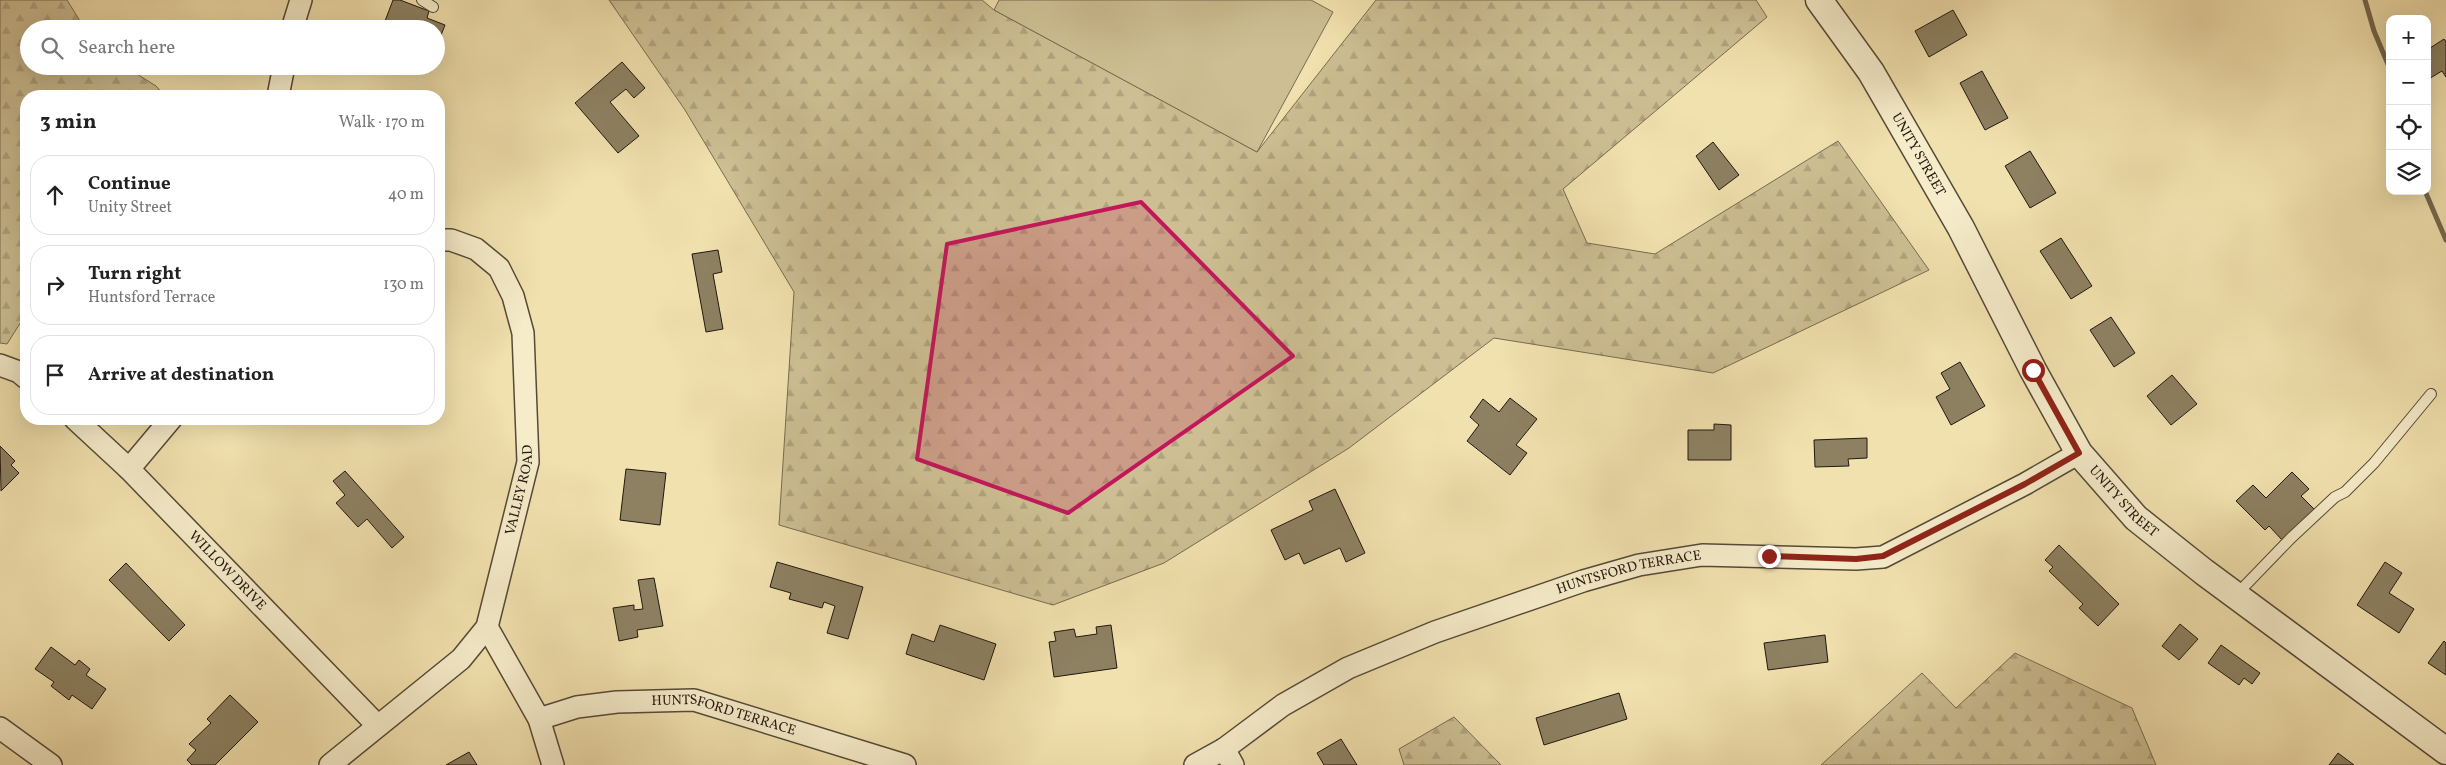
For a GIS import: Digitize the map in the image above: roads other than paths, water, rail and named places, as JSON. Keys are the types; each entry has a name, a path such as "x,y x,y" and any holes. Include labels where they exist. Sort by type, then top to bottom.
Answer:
{"street":[{"path":"295,20 301,0"},
{"name":"UNITY STREET","path":"1819,0 1871,72 1961,228 2033,370 2079,453 2136,518 2236,596 2446,751"},
{"path":"279,90 282,75"},
{"name":"VALLEY ROAD","path":"445,240 451,240 476,249 499,268 513,296 523,333 528,462 487,627"},
{"path":"0,365 20,373"},
{"name":"WILLOW DRIVE","path":"81,425 129,469 377,725"},
{"path":"129,469 166,425"},
{"name":"HUNTSFORD TERRACE","path":"1195,765 1228,757 1284,705 1348,668 1444,628 1583,581 1639,565 1702,555 1856,559 1883,556 2025,484 2079,453"},
{"path":"330,765 377,725 461,659 487,627 538,719 553,765"},
{"name":"HUNTSFORD TERRACE","path":"538,719 577,707 617,702 694,700 905,765"},
{"path":"0,728 51,765"}],"lane":[{"path":"422,0 433,7"},
{"path":"2236,596 2291,538 2335,496 2345,492 2374,463 2431,394"}],"waterway":[{"path":"2365,0 2374,31 2386,60"},
{"path":"2427,195 2446,240"}]}
